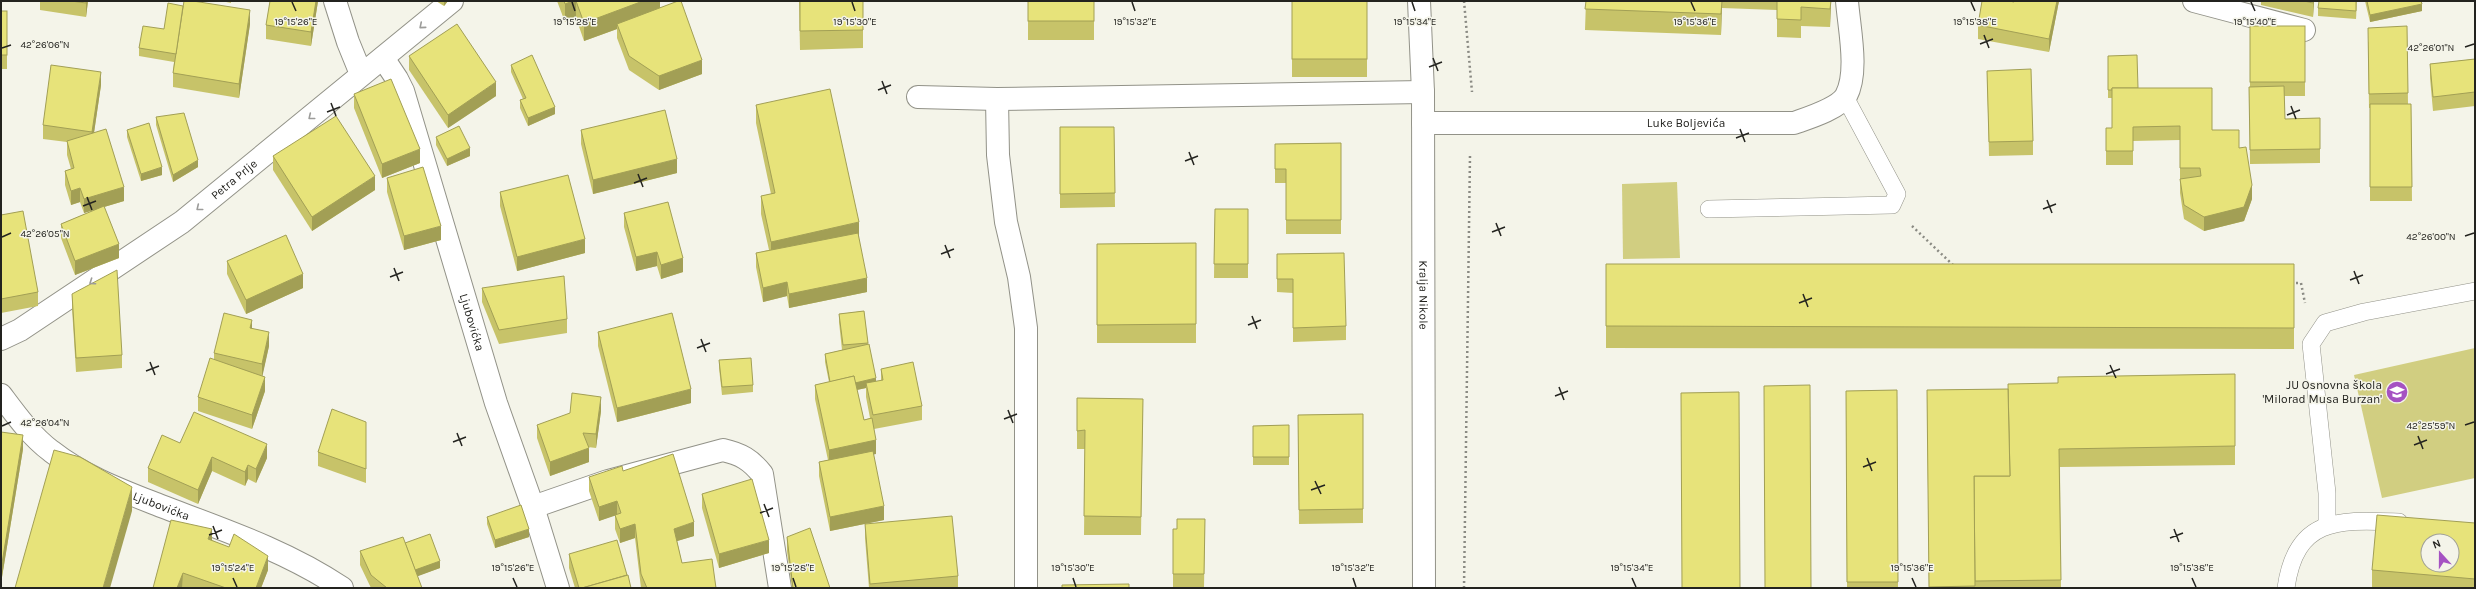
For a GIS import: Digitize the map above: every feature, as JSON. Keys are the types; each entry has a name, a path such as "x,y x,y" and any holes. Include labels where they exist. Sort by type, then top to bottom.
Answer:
{"street":[{"path":"335,1 348,42 361,74"},
{"name":"Petra Prlje","path":"1,339 20,330 182,222 452,1"},
{"name":"Kralja Nikole","path":"1419,1 1423,92 1424,588"},
{"path":"1845,97 1853,74 1848,1"},
{"path":"2194,1 2304,30"},
{"name":"Ljubovićka","path":"383,58 397,79 403,92 496,403 533,507 558,588"},
{"path":"918,97 997,99 1423,92"},
{"name":"Luke Boljevića","path":"1423,124 1794,123 1826,111 1845,97"},
{"path":"997,99 998,155 1006,222 1019,277 1026,328 1026,588"},
{"name":"Ljubovićka","path":"1,395 21,422 50,451 103,483 264,545 311,567 342,588"},
{"path":"533,507 616,478 723,450 737,453 752,461 762,474 780,588"}],"lane":[{"path":"1709,209 1892,205 1898,194 1845,97"},
{"path":"2328,525 2327,493 2311,344 2325,323 2364,312 2475,291"},
{"path":"2286,588 2289,569 2297,550 2311,535 2328,525 2350,521 2412,523"}],"path":[{"path":"1464,1 1472,97"},
{"path":"1464,588 1469,186"},
{"path":"1892,205 1951,265 1959,266"},
{"path":"2286,282 2301,283 2311,344"}],"shaded area":[{"path":"1677,182 1680,258 1623,259 1622,184"},
{"path":"2475,348 2475,478 2382,498 2354,375"}],"building":[{"path":"71,1 86,1 86,3"},
{"path":"184,1 193,1 250,10 239,84 173,73"},
{"path":"270,1 316,1 311,32 266,25"},
{"path":"564,1 573,1 565,4"},
{"path":"576,1 643,1 584,23"},
{"path":"681,1 702,60 659,76 629,56 617,24"},
{"path":"800,1 863,1 863,30 800,31"},
{"path":"1028,1 1094,1 1094,21 1028,21"},
{"path":"1292,1 1367,1 1367,59 1292,59"},
{"path":"1586,1 1722,1 1721,14 1585,9"},
{"path":"1777,1 1831,1 1830,9 1801,7 1801,20 1777,19"},
{"path":"1982,1 2057,1 2049,39 1978,25"},
{"path":"2319,1 2356,1 2356,11 2318,8"},
{"path":"2367,1 2421,1 2422,4 2370,15"},
{"path":"168,3 183,6 176,54 139,48 143,26 164,29"},
{"path":"1,11 7,11 7,55 1,55"},
{"path":"457,24 496,82 448,115 409,56"},
{"path":"2250,26 2305,26 2305,82 2250,82"},
{"path":"2407,26 2408,93 2369,94 2368,28"},
{"path":"532,55 555,107 528,118 520,100 526,98 511,65"},
{"path":"2137,55 2138,88 2112,88 2112,90 2108,90 2108,56"},
{"path":"2475,59 2475,92 2433,97 2430,64"},
{"path":"51,65 101,72 92,132 43,125"},
{"path":"2031,69 2033,141 1989,142 1987,71"},
{"path":"391,79 420,149 382,164 354,94"},
{"path":"2284,86 2285,119 2320,118 2320,149 2250,150 2249,87"},
{"path":"2112,88 2212,88 2212,130 2239,130 2239,148 2246,147 2252,185 2244,207 2204,217 2184,205 2180,179 2201,176 2200,168 2180,168 2180,126 2133,127 2133,151 2106,151 2106,128 2112,128"},
{"path":"830,89 859,222 771,242 761,196 775,193 756,105"},
{"path":"2370,104 2411,104 2412,187 2370,187"},
{"path":"665,110 677,159 593,180 581,130"},
{"path":"184,113 198,160 173,175 156,117"},
{"path":"336,116 375,176 312,217 273,156"},
{"path":"149,123 162,167 141,174 127,130"},
{"path":"459,126 470,148 447,159 436,137"},
{"path":"1060,127 1114,127 1115,193 1060,194"},
{"path":"106,129 124,187 84,199 80,188 71,191 65,171 74,168 67,141"},
{"path":"1341,143 1341,220 1286,220 1286,169 1275,169 1275,144"},
{"path":"423,167 441,226 404,236 387,178"},
{"path":"568,175 585,239 517,257 500,192"},
{"path":"668,202 683,258 661,265 657,252 636,257 624,213"},
{"path":"104,206 119,244 75,261 61,224"},
{"path":"1215,209 1248,209 1248,264 1214,264"},
{"path":"23,211 38,292 1,299 1,215"},
{"path":"858,233 867,278 789,294 787,282 763,288 756,253"},
{"path":"286,235 303,274 246,300 227,261"},
{"path":"1196,243 1196,324 1097,325 1097,244"},
{"path":"1344,253 1346,326 1293,328 1293,279 1277,279 1277,254"},
{"path":"1606,264 2294,264 2294,328 1606,326"},
{"path":"117,270 122,355 76,358 72,294"},
{"path":"564,276 567,319 499,330 482,288"},
{"path":"864,311 868,343 843,345 839,314"},
{"path":"224,313 252,320 250,328 269,332 262,364 214,353"},
{"path":"672,313 691,389 617,408 598,332"},
{"path":"869,344 876,378 855,383 854,376 830,382 825,354"},
{"path":"210,358 265,377 252,415 198,397"},
{"path":"751,358 753,385 722,387 719,360"},
{"path":"913,362 922,406 873,415 866,383 883,380 881,369"},
{"path":"2235,374 2235,446 2059,449 2061,580 1975,581 1974,476 2010,476 2008,384 2058,383 2058,377"},
{"path":"854,376 864,420 872,418 876,440 829,450 815,385"},
{"path":"1810,385 1811,588 1765,588 1764,386"},
{"path":"2008,389 2010,476 1974,476 1975,586 1929,587 1927,390"},
{"path":"1897,390 1898,582 1847,582 1846,391"},
{"path":"1739,392 1740,588 1682,588 1681,393"},
{"path":"572,393 601,397 596,434 583,433 589,448 550,462 537,425 570,413"},
{"path":"1077,398 1143,399 1141,517 1084,516 1085,430 1077,431"},
{"path":"332,409 366,422 366,469 318,452"},
{"path":"194,412 267,444 256,469 248,465 245,472 212,457 198,490 148,468 162,435 180,443"},
{"path":"1363,414 1363,509 1299,510 1298,415"},
{"path":"1289,425 1289,457 1253,457 1253,426"},
{"path":"1,432 23,435 2,563 1,563"},
{"path":"54,450 80,457 132,487 103,588 15,588"},
{"path":"873,451 884,506 830,517 819,462"},
{"path":"673,454 694,522 674,529 682,563 712,559 716,588 647,588 641,574 635,524 620,529 615,515 621,513 617,501 599,507 589,477 622,466 623,471"},
{"path":"752,479 769,540 719,554 702,494"},
{"path":"521,505 529,529 495,540 487,517"},
{"path":"2377,515 2475,523 2475,579 2372,570"},
{"path":"952,516 958,576 870,584 865,524"},
{"path":"1177,519 1205,519 1204,574 1173,574 1173,529 1177,529"},
{"path":"171,520 212,529 208,539 229,547 234,534 268,556 256,588 226,588 183,573 177,588 153,588"},
{"path":"810,528 830,588 793,588 787,537"},
{"path":"430,534 440,561 415,570 405,543"},
{"path":"403,537 422,588 387,588 371,575 360,551"},
{"path":"617,540 627,575 579,588 569,554"},
{"path":"628,575 631,588 582,588"},
{"path":"1129,584 1129,588 1062,588 1062,585"}],"place":[{"name":"JU Osnovna škola 'Milorad Musa Burzan'","path":"2397,392"}]}
